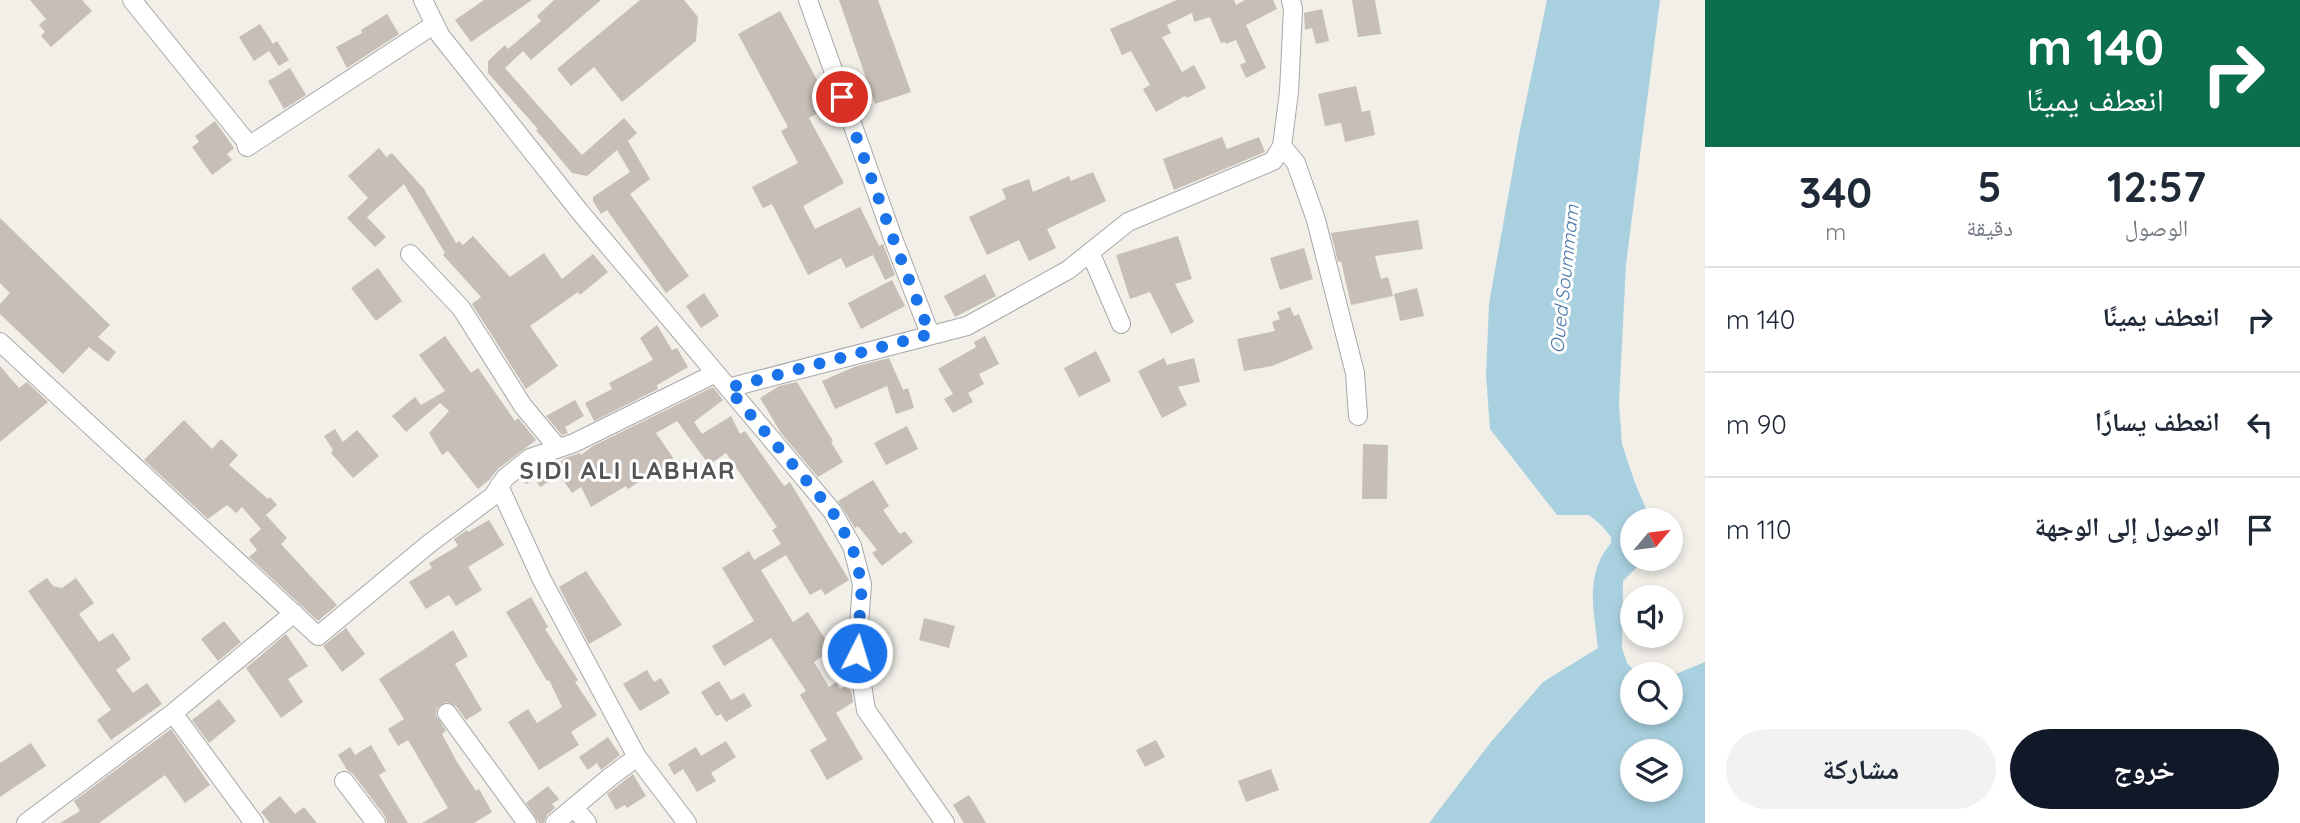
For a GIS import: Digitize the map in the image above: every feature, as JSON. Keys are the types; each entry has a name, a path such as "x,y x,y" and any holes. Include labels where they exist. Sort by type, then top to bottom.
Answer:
{"street":[{"path":"132,0 245,140 247,147 435,24"},
{"path":"423,0 440,35 580,212 832,511 852,546 862,584 857,653 866,710 945,823"},
{"path":"808,0 930,334"},
{"path":"1278,153 1289,92 1293,9 1291,0"},
{"path":"728,388 967,326 1068,270 1128,222 1278,153"},
{"path":"1278,153 1296,163 1316,220 1355,373 1358,416"},
{"path":"1090,252 1121,324"},
{"path":"410,254 461,308 523,406 558,448"},
{"path":"0,342 318,636 430,543 499,493 505,478 530,458 558,448 716,373"},
{"path":"499,493 542,580 637,757 687,823"},
{"path":"26,823 173,713 294,613"},
{"path":"173,713 254,823"},
{"path":"447,713 527,823"},
{"path":"555,823 637,757"},
{"path":"344,782 376,823"},
{"path":"574,807 587,823"}],"water":[{"name":"Oued Soummam","path":"1547,0 1660,0 1626,264 1619,403 1622,444 1646,508 1620,508 1620,571 1633,571 1623,581 1623,585 1620,585 1620,648 1627,662 1620,662 1620,725 1683,725 1683,671 1705,662 1705,823 1429,823 1491,742 1543,682 1598,648 1593,607 1594,580 1597,568 1611,543 1611,537 1589,515 1557,515 1490,429 1486,375 1489,304 1519,135"}],"building":[{"path":"30,0 82,0 92,11 51,47 41,36 45,32 39,25 46,19"},
{"path":"484,0 532,0 471,42 455,20"},
{"path":"554,0 601,0 531,60 523,51 505,68 582,155 624,118 637,133 628,141 650,179 630,194 689,276 666,293 607,210 601,214 593,201 593,197 630,172 617,150 587,176 572,173 536,130 538,129 488,73 488,61 505,45 508,49 541,21 537,16"},
{"path":"640,0 684,0 698,17 696,41 622,102 594,67 571,86 557,69"},
{"path":"839,0 878,0 911,92 875,104"},
{"path":"1177,0 1234,0 1236,5 1245,0 1273,0 1277,9 1246,25 1266,68 1246,78 1240,65 1246,62 1236,40 1221,43 1210,17 1194,22 1192,13 1167,25 1171,33 1162,37 1182,72 1194,65 1206,88 1156,112 1143,89 1150,85 1131,51 1122,55 1110,29"},
{"path":"1352,0 1375,0 1381,34 1358,37"},
{"path":"1322,9 1329,41 1316,44 1312,28 1305,30 1304,13"},
{"path":"780,11 831,106 809,118 844,183 803,206 815,229 860,207 879,246 883,244 895,275 885,280 873,255 846,268 841,258 808,275 772,204 763,208 752,187 798,163 781,131 788,127 738,34"},
{"path":"387,14 399,34 347,68 336,47 362,33 361,30"},
{"path":"260,24 273,44 277,41 289,60 279,66 269,51 254,61 239,37"},
{"path":"290,68 306,95 284,109 268,81"},
{"path":"1356,86 1362,112 1370,110 1375,135 1345,142 1341,123 1325,126 1318,94"},
{"path":"215,121 234,148 227,154 232,160 212,175 192,147 199,142 195,136"},
{"path":"1222,137 1227,149 1259,137 1265,152 1174,190 1163,159"},
{"path":"379,148 388,159 387,156 392,153 424,189 456,243 459,241 463,245 473,236 510,277 544,253 562,279 593,254 608,272 580,295 578,292 530,326 558,366 526,389 472,304 481,297 443,255 445,253 404,184 367,217 386,237 375,247 347,218 368,198 348,176"},
{"path":"1093,172 1106,201 1047,229 1056,248 1029,261 1019,240 987,255 969,217 1006,199 1002,189 1029,179 1033,192 1069,176 1071,181"},
{"path":"0,218 110,325 98,337 116,352 108,362 89,347 63,374 0,314 0,304 10,293 0,283"},
{"path":"1418,220 1423,249 1375,256 1381,279 1388,277 1393,296 1351,305 1341,261 1338,262 1331,233"},
{"path":"1178,236 1192,279 1175,284 1194,322 1171,334 1150,292 1130,299 1116,255"},
{"path":"1304,248 1313,279 1280,290 1270,258"},
{"path":"378,268 402,301 376,321 351,288"},
{"path":"985,274 996,296 955,317 944,296"},
{"path":"892,280 905,306 861,329 848,303"},
{"path":"1417,288 1424,316 1400,321 1394,294"},
{"path":"704,293 719,316 701,328 686,306"},
{"path":"1290,307 1294,316 1299,314 1313,349 1272,366 1244,371 1237,339 1275,331 1272,322 1280,319 1277,312"},
{"path":"657,325 672,350 677,348 688,367 657,385 658,389 594,421 585,403 612,389 609,383 653,360 640,338"},
{"path":"445,336 471,373 478,368 515,421 518,418 536,440 498,469 478,489 448,451 442,455 429,433 449,411 440,403 406,432 392,416 415,397 421,405 445,391 419,355"},
{"path":"985,336 999,364 979,374 984,384 968,393 973,402 953,413 944,399 953,394 938,369 976,347 974,342"},
{"path":"1096,351 1111,381 1079,397 1064,368"},
{"path":"889,358 903,390 908,388 914,408 896,414 887,386 835,409 822,381 854,367"},
{"path":"1164,358 1167,365 1194,358 1200,382 1178,387 1187,405 1162,418 1138,371"},
{"path":"0,366 19,388 27,382 48,402 0,442"},
{"path":"797,382 843,462 818,477 781,433 760,398 779,386"},
{"path":"713,387 723,400 694,422 702,434 731,416 740,434 745,431 784,486 790,482 849,580 825,595 821,589 810,595 786,555 761,570 793,622 808,612 832,650 814,662 829,687 836,682 840,689 847,685 852,694 853,702 836,713 863,759 827,780 810,750 827,740 800,695 806,691 771,638 724,666 712,646 754,621 722,568 749,551 754,560 781,544 772,530 777,527 726,453 709,465 677,421 656,433 680,468 666,477 660,468 628,489 626,486 591,507 581,487 572,493 554,467 565,458 580,453 581,455 593,446"},
{"path":"575,400 584,416 565,427 568,433 562,435 546,416"},
{"path":"184,420 212,449 221,439 238,455 229,465 277,505 266,515 287,538 281,544 337,605 318,621 249,557 257,550 249,540 261,529 242,507 236,513 227,505 208,519 144,460"},
{"path":"907,426 918,449 886,465 874,443"},
{"path":"335,429 343,442 357,430 379,456 353,478 331,453 333,450 324,436"},
{"path":"1363,444 1388,445 1387,499 1362,499"},
{"path":"541,466 550,481 540,487 535,478 526,484 522,479"},
{"path":"873,480 889,506 883,510 900,534 905,531 913,542 882,566 872,553 877,550 858,526 855,528 838,501"},
{"path":"489,520 504,545 468,567 482,590 456,606 449,595 426,609 409,582 432,568 429,563 458,546 454,539"},
{"path":"586,571 622,625 589,644 559,587"},
{"path":"47,578 53,586 62,588 76,578 94,603 79,614 99,642 113,633 131,659 116,670 133,693 147,683 162,704 111,740 97,720 111,710 28,591"},
{"path":"531,597 548,627 545,629 597,715 571,732 579,745 539,770 508,722 528,709 537,723 562,707 549,680 547,681 506,612"},
{"path":"924,618 955,626 949,648 919,640"},
{"path":"224,621 241,642 218,661 201,639"},
{"path":"346,628 365,654 342,672 323,646"},
{"path":"453,630 468,656 455,664 482,710 466,720 456,706 446,702 437,708 436,715 446,731 442,734 457,762 476,791 479,789 492,812 474,823 422,823 448,808 408,740 398,746 388,729 404,719 379,679"},
{"path":"286,634 308,666 288,679 303,702 281,718 246,668"},
{"path":"647,670 654,682 661,678 670,693 640,711 623,684"},
{"path":"719,681 731,700 744,693 752,706 726,722 721,714 716,716 701,692"},
{"path":"219,699 236,721 209,743 192,720"},
{"path":"171,729 210,785 185,803 165,775 99,823 60,823 80,811 74,801"},
{"path":"608,737 620,755 601,770 597,763 588,770 579,757"},
{"path":"1156,740 1165,757 1145,767 1136,750"},
{"path":"726,741 736,757 711,773 716,781 697,792 683,769 674,775 668,764 696,747 701,756"},
{"path":"31,743 46,766 0,797 0,763"},
{"path":"371,745 386,771 379,775 408,823 387,823 385,816 338,755 350,747 355,755"},
{"path":"1271,769 1279,790 1246,802 1238,781"},
{"path":"633,774 646,796 627,808 625,805 616,810 607,794"},
{"path":"548,786 559,799 552,804 555,808 547,815 544,823 539,823 526,803"},
{"path":"969,795 986,823 964,823 953,805"},
{"path":"280,796 295,814 304,807 317,823 270,823 261,812"}],"district":[{"name":"SIDI ALI LABHAR","path":"628,471"}],"route":[{"path":"842,97 930,334 728,388 832,511 852,546 862,584 857,653"}]}
